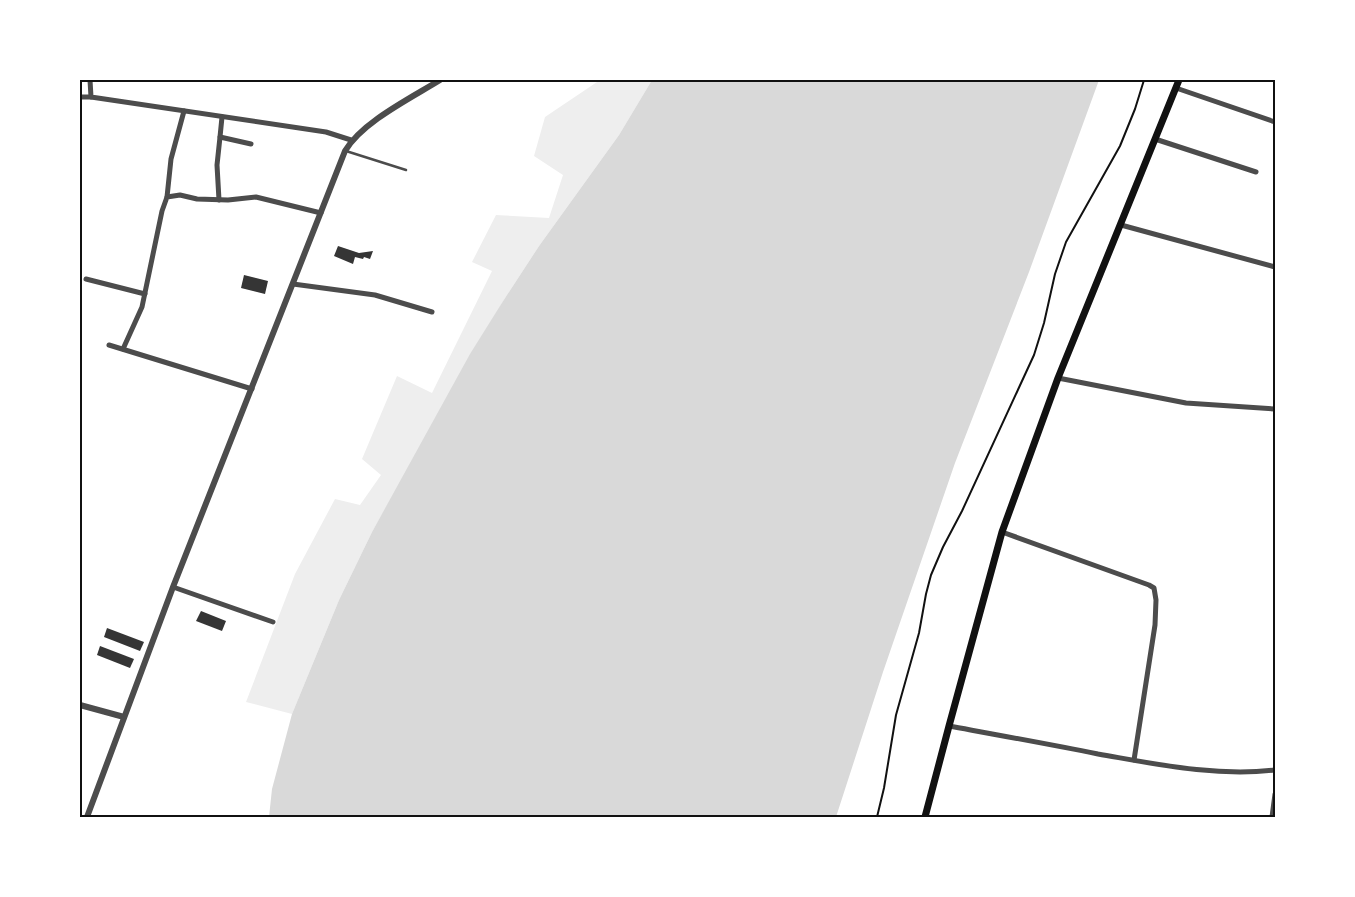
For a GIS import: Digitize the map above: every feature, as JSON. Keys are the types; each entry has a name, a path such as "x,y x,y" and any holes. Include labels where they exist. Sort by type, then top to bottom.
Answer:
{"main road":[{"path":"925,817 948,726 1002,532 1058,378 1122,225 1179,80"}],"street":[{"path":"90,80 91,97"},
{"path":"87,817 173,587 344,151 351,140 366,126 440,80"},
{"path":"1176,88 1275,122"},
{"path":"80,97 91,97 326,132 351,140"},
{"path":"122,349 139,315 145,294 166,197 171,159 184,111"},
{"path":"219,200 217,165 222,117"},
{"path":"220,137 251,144"},
{"path":"1156,139 1256,172"},
{"path":"166,197 180,195 197,199 219,200 256,197 321,213"},
{"path":"1122,225 1275,267"},
{"path":"86,279 145,294"},
{"path":"293,284 367,293 432,312"},
{"path":"109,345 252,389"},
{"path":"1058,378 1186,403 1275,409"},
{"path":"1002,532 1154,588 1156,626 1134,760"},
{"path":"173,587 273,622"},
{"path":"80,705 124,717"},
{"path":"948,726 1165,766 1212,771 1258,772 1275,770"},
{"path":"1272,817 1275,794"}],"lane":[{"path":"344,151 406,170"}],"path":[{"path":"877,817 884,788 896,714 919,633 931,575 1034,355 1044,323 1054,274 1066,242 1120,146 1136,108 1144,80"}],"shaded area":[{"path":"600,80 652,80 619,135 539,246 505,298 372,532 339,600 292,714 246,702 295,574 335,499 360,505 381,475 362,459 397,376 432,393 492,271 472,262 496,215 549,218 563,175 534,156 545,117"},
{"path":"652,80 1099,80 1029,272 955,463 883,672 836,817 269,817 272,789 292,714 339,600 372,532 470,354 539,246 619,135"}],"building":[{"path":"338,246 359,253 373,251 370,259 355,257 353,264 334,256"},
{"path":"244,275 268,281 265,294 241,288"},
{"path":"201,611 226,621 222,631 196,621"},
{"path":"107,628 144,642 140,651 104,637"},
{"path":"100,646 134,659 130,668 97,655"}]}
